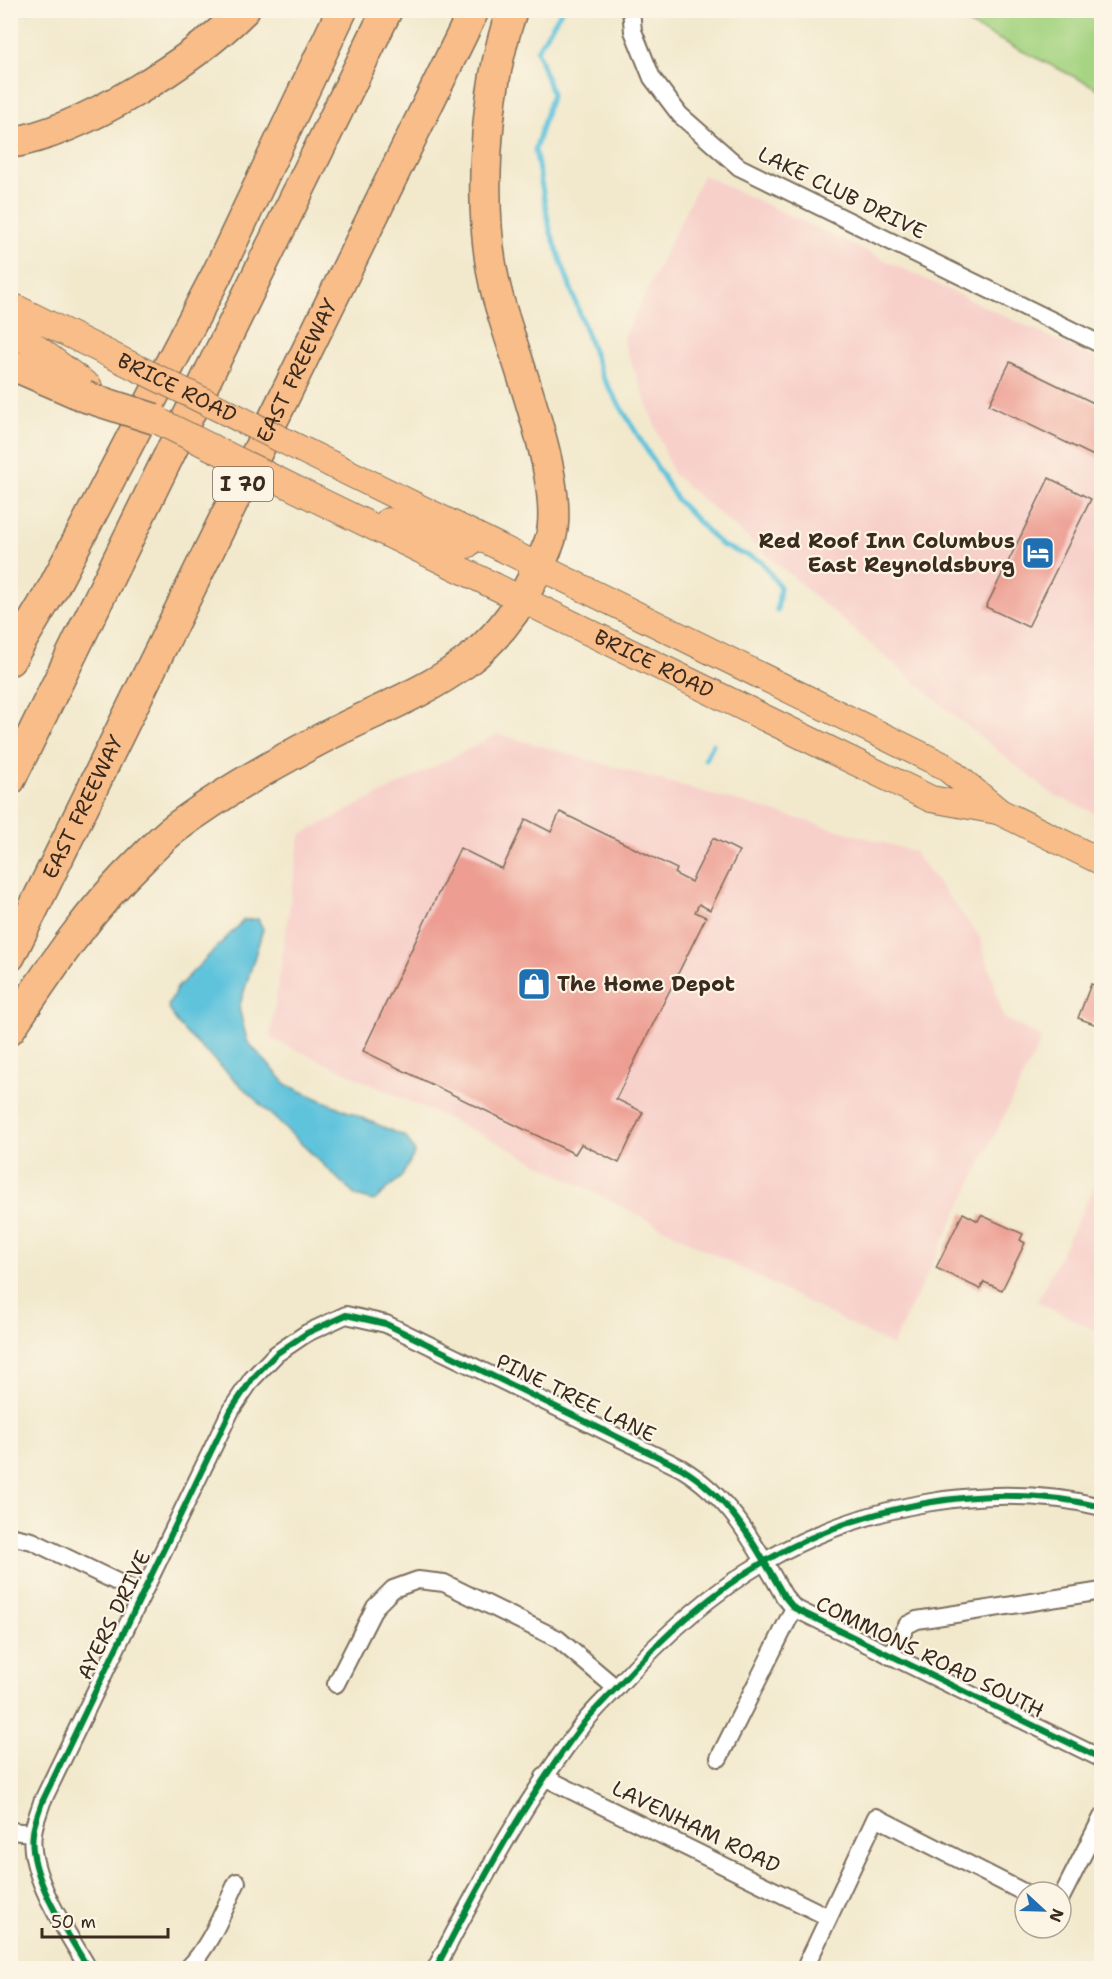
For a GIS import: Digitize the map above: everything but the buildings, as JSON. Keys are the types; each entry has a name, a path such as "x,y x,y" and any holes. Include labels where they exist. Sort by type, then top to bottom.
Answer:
{"highway":[{"path":"10,143 78,121 134,90 177,64 244,10"},
{"path":"10,660 53,588 217,274 342,10"},
{"path":"10,780 387,10"},
{"name":"EAST FREEWAY","path":"10,956 474,10"},
{"path":"10,1029 70,939 117,883 171,831 230,790 317,741 447,677 494,640 522,601 551,538 554,516 551,487 543,452 497,295 487,210 490,117 496,75 512,10"},
{"path":"10,364 155,419"}],"main road":[{"name":"BRICE ROAD","path":"10,305 944,766 1000,812 1101,862"},
{"name":"BRICE ROAD","path":"10,328 88,392"},
{"name":"BRICE ROAD","path":"10,348 88,392"},
{"name":"BRICE ROAD","path":"155,419 522,601 931,799 1000,812"},
{"name":"BRICE ROAD","path":"316,499 538,566"}],"street":[{"name":"LAKE CLUB DRIVE","path":"631,10 633,31 652,78 680,115 739,167 1101,345"},
{"name":"PINE TREE LANE","path":"338,1318 362,1317 386,1324 681,1468 717,1493 743,1527 765,1562"},
{"name":"AYERS DRIVE","path":"88,1968 45,1890 34,1850 33,1833 42,1802 231,1410 252,1379 276,1354 307,1333 338,1318"},
{"path":"436,1968 479,1885 544,1777 585,1721 696,1611 765,1562 835,1528 897,1509 960,1498 1017,1496 1074,1500 1101,1507"},
{"path":"10,1536 32,1541 142,1594"},
{"name":"COMMONS ROAD SOUTH","path":"765,1562 784,1596 794,1608 1101,1759"},
{"path":"336,1684 375,1607 393,1588 418,1580 444,1583 558,1640 615,1689"},
{"path":"890,1656 907,1625 917,1620 1101,1591"},
{"path":"719,1758 794,1608"},
{"name":"LAVENHAM ROAD","path":"544,1777 828,1917"},
{"path":"805,1968 876,1817 1013,1887"},
{"path":"1070,1880 1101,1818"},
{"path":"10,1831 33,1833"},
{"path":"188,1968 198,1958 212,1935 237,1882"}],"shaded area":[{"path":"703,175 1101,361 1101,816 1052,794 953,715 673,474 623,340"},
{"path":"498,734 913,851 980,937 1004,1018 1042,1038 892,1346 481,1134 270,1038 300,835"},
{"path":"1101,1173 1101,1333 1037,1302"}],"green space":[{"path":"942,11 1101,11 1101,90"}],"water":[{"path":"258,919 263,929 239,1008 247,1041 287,1085 406,1137 415,1152 402,1176 374,1201 356,1196 188,1035 177,1023 168,1006 177,988 244,920"}],"waterway":[{"path":"10,11 29,10"},
{"path":"562,10 537,50 552,94 535,150 550,230 602,376 677,500 721,545 761,561 780,587 777,611"},
{"path":"705,760 713,744"}],"cycle path":[{"path":"88,1968 60,1921 42,1885 36,1867 33,1833 42,1802 231,1410 252,1379 276,1354 307,1333 346,1315 386,1324 681,1468 715,1494 741,1524 784,1596 794,1608 1102,1759"},
{"path":"436,1968 504,1843 542,1782 583,1724 633,1669 668,1635 744,1574 803,1541 844,1525 929,1502 972,1497 1016,1496 1059,1499 1102,1507"}],"place":[{"name":"Red Roof Inn Columbus East Reynoldsburg","path":"1038,553"},
{"name":"The Home Depot","path":"534,984"}]}
